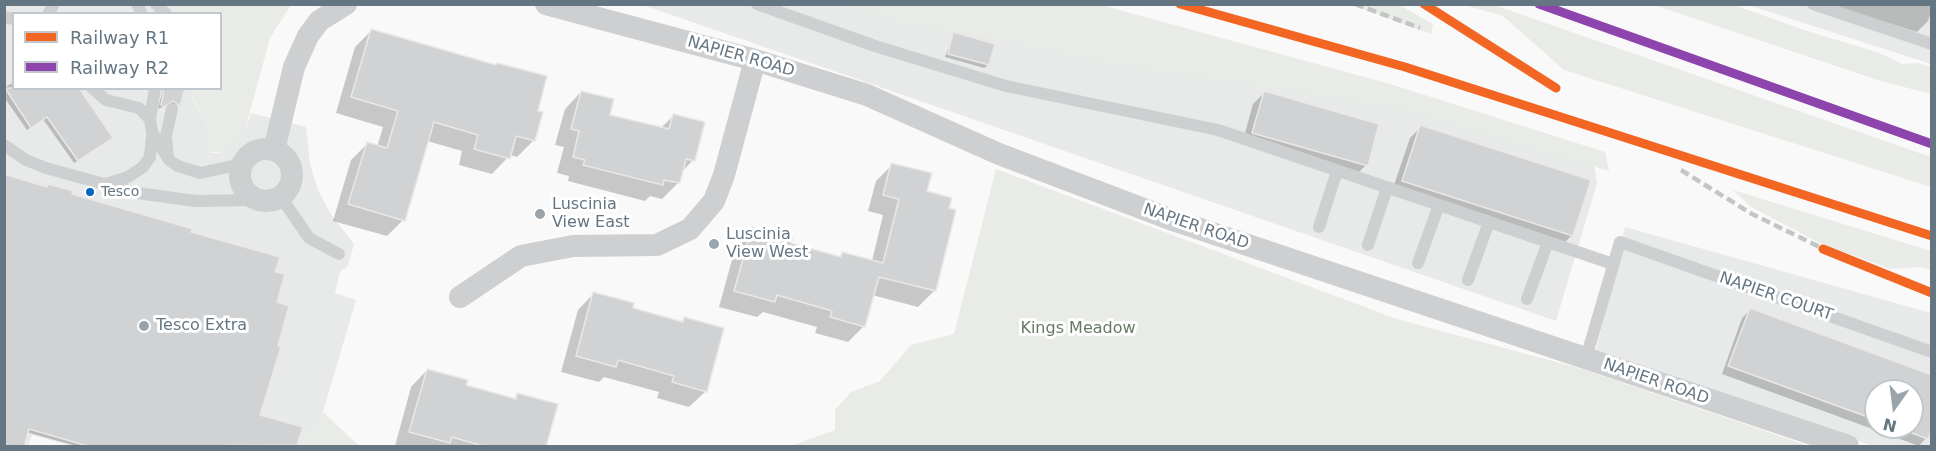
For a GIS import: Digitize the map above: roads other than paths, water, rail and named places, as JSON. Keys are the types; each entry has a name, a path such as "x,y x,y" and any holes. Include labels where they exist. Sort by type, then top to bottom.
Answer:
{"street":[{"path":"274,150 294,67 308,36 319,21 346,4"},
{"name":"NAPIER ROAD","path":"550,5 755,60 867,95 999,154 1170,219 1848,447"},
{"path":"460,297 521,256 573,246 657,245 690,229 714,201 724,175 755,60"},
{"path":"259,149 274,150 286,158 292,171 291,186 281,197 265,202 256,200 243,189 240,181 242,164 259,149"}],"lane":[{"path":"757,4 874,46 1006,86 1218,130 1614,264 1586,358"},
{"path":"1813,4 1932,44"},
{"path":"94,90 106,100 139,108 169,160 178,166 200,172 242,164"},
{"path":"106,184 128,177 143,167 150,157 153,146 151,126 155,90"},
{"path":"169,160 166,136 172,109"},
{"path":"4,145 26,160 46,168 136,193 196,201 256,200"},
{"path":"1320,227 1337,171"},
{"path":"1368,245 1387,188"},
{"path":"281,197 309,238 339,254"},
{"path":"1418,263 1439,205"},
{"path":"1468,280 1489,222"},
{"path":"1527,299 1548,242"},
{"name":"NAPIER COURT","path":"1614,264 1620,242 1932,352"}],"railway":[{"path":"1355,4 1420,28"},
{"path":"1424,4 1467,31"},
{"path":"1681,170 1752,214 1828,251 1932,293"}],"rail line":[{"name":"R1","path":"1180,4 1405,67 1932,236"},
{"name":"R1","path":"1424,4 1556,88"},
{"name":"R2","path":"1539,4 1932,144"},
{"name":"R1","path":"1823,249 1932,293"}],"place":[{"name":"Tesco","path":"90,192"},
{"name":"Luscinia View East","path":"540,214"},
{"name":"Luscinia View West","path":"714,244"},
{"name":"Tesco Extra","path":"144,326"}],"park label":[{"name":"Kings Meadow","path":"1078,329"}]}
